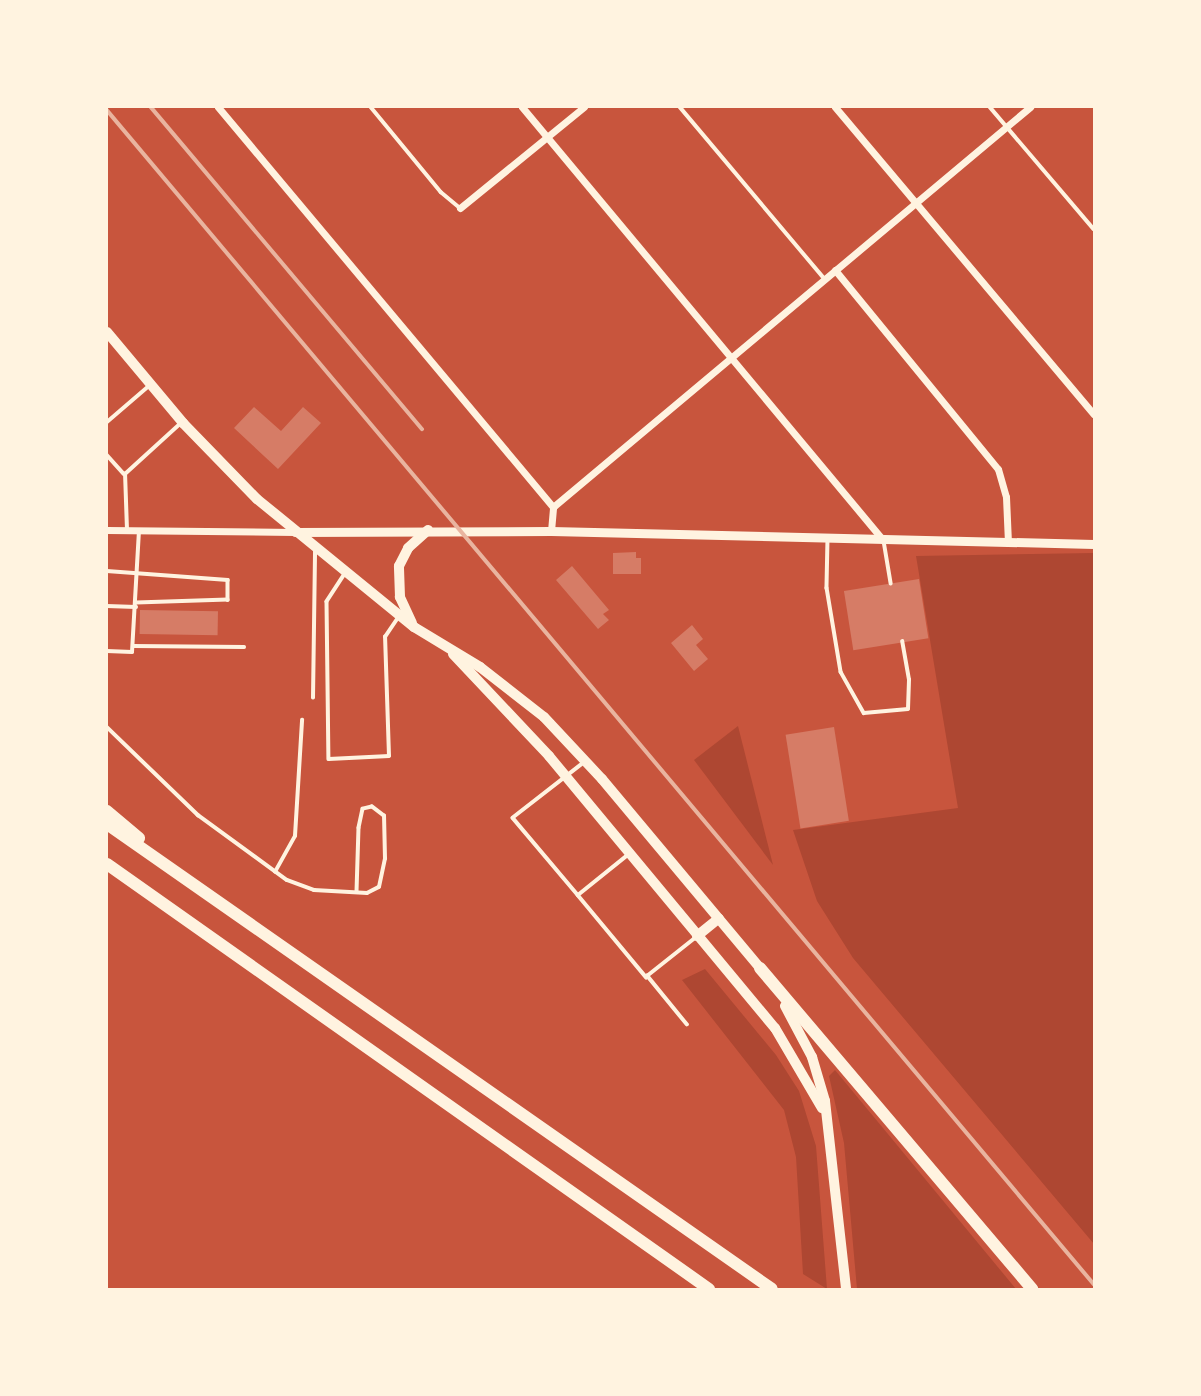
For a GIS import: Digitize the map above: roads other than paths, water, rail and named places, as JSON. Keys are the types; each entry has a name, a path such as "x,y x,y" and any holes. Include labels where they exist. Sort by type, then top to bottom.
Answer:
{"highway":[{"path":"107,811 201,890"},
{"path":"107,824 772,1289"},
{"path":"107,864 709,1289"},
{"path":"107,869 179,915"},
{"path":"760,968 1032,1289"}],"main road":[{"path":"107,332 183,423 295,532 414,627 512,689 586,761 760,968 801,1032 820,1080 828,1121 846,1289"},
{"path":"414,627 400,597 399,566 408,548 428,530"},
{"path":"451,652 566,776 787,1044 828,1121"},
{"path":"697,936 719,918"}],"street":[{"path":"218,107 553,507 551,531"},
{"path":"522,107 884,541"},
{"path":"460,208 584,107"},
{"path":"835,107 1094,415"},
{"path":"553,507 1030,107"},
{"path":"835,270 998,469 1006,497 1008,543"},
{"path":"107,530 551,531 1094,544"}],"lane":[{"path":"371,107 441,192 460,208"},
{"path":"680,107 825,279"},
{"path":"990,107 1094,229"},
{"path":"107,422 150,384"},
{"path":"125,474 183,423"},
{"path":"107,455 125,474 127,530"},
{"path":"107,651 132,652 137,605 139,530"},
{"path":"828,539 827,588 841,673 864,713 908,709 909,680 902,642"},
{"path":"884,541 891,583"},
{"path":"313,698 315,548"},
{"path":"107,570 223,577 229,588 228,600 107,606"},
{"path":"347,573 327,602 330,759 389,756 385,637 400,615"},
{"path":"133,646 244,647"},
{"path":"275,872 295,836 302,720"},
{"path":"107,727 198,815 275,872 314,890 357,891 379,887 385,859 384,816 372,807 363,809 359,828 357,891"},
{"path":"586,761 513,818 687,1025"},
{"path":"578,895 629,854"},
{"path":"649,979 697,936"}],"railway":[{"path":"151,107 422,429"},
{"path":"107,110 1094,1284"}]}
